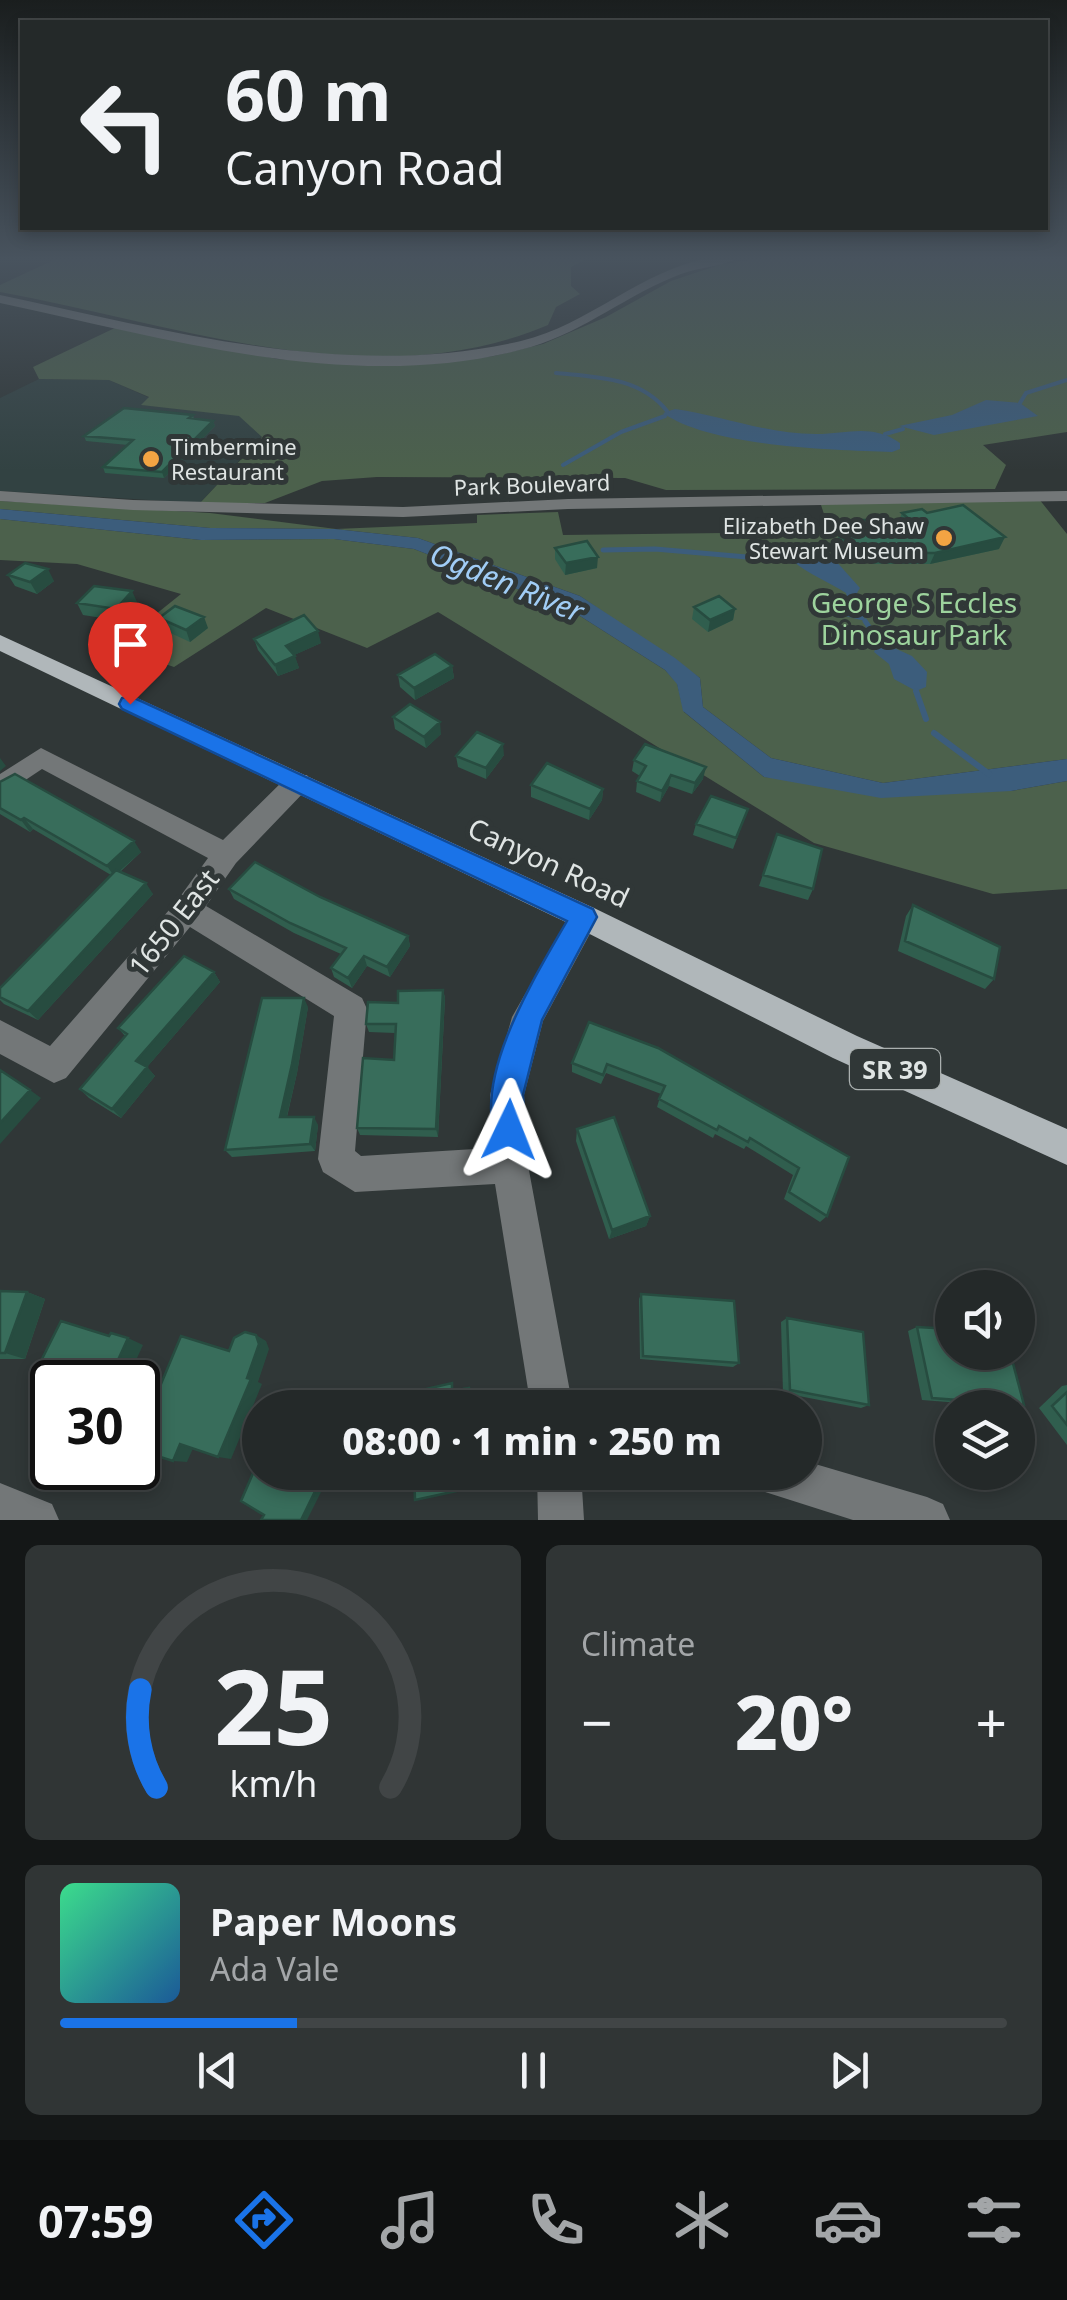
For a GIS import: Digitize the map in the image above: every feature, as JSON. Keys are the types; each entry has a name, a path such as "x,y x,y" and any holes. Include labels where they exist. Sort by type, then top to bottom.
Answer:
{"main road":[{"name":"Canyon Road","path":"0,642 584,917 845,1046 1067,1147"}],"street":[{"path":"150,329 266,352 384,362 434,360 544,339 562,329"},
{"name":"Park Boulevard","path":"0,496 133,505 403,512 584,504 1067,496"},
{"path":"0,788 41,757 226,855"},
{"name":"1650 East","path":"0,1036 54,1066 187,910 226,855 298,782"},
{"path":"187,910 351,1009 336,1159 356,1174 510,1165"},
{"path":"549,1390 510,1165 508,1095 528,1017 584,917"},
{"path":"822,1488 927,1520"},
{"path":"560,1490 562,1520"},
{"path":"0,1506 36,1520"}],"shaded area":[{"path":"39,379 109,380 150,398 143,405 239,415 262,436 200,503 0,491 0,398"}],"green space":[{"path":"113,329 133,329 277,359 324,362 431,364 494,356 543,344 578,329 1067,329 1067,432 983,445 1006,465 995,489 666,490 625,478 377,477 322,481 265,503 200,503 262,437 239,416 141,405 149,397 109,380 39,379 33,367"},
{"path":"172,329 535,329 481,346 413,356 344,356"},
{"name":"George S Eccles Dinosaur Park","path":"1039,499 1067,534 1067,759 883,783 771,758 703,707 700,678 580,596 418,538 335,529 210,528 0,509 0,501 210,513 336,529 477,523 477,515 558,512 563,535 807,532 827,523 820,502"},
{"path":"0,519 201,540 334,539 414,549 569,609 665,670 677,683 684,712 764,777 1011,791 1067,781 1067,889 993,894 814,843 438,612 367,648 266,608 174,667 115,647 181,594 77,564 0,560"}],"water":[{"path":"986,400 1020,403 1038,416 934,435 899,426 952,415"},
{"path":"675,409 798,433 869,431 900,443 900,449 838,450 741,440 684,424 663,413"},
{"name":"Ogden River","path":"0,509 210,528 335,529 418,538 580,596 700,678 703,707 771,758 883,783 1067,759 1067,781 1011,791 881,798 764,777 683,711 677,684 665,670 569,609 414,549 334,539 201,540 0,519"},
{"path":"797,554 835,560 860,588 857,593 865,621 837,614 830,607 834,600 847,597 846,593 793,561"},
{"path":"879,641 912,656 927,672 926,687 916,691 894,679 889,664 874,652"}],"building":[{"name":"Timbermine Restaurant","path":"124,408 193,415 189,418 213,421 162,472 103,467 133,440 84,436"},
{"path":"963,505 1005,537 935,553 876,553 874,547 848,546 840,530 860,530 856,520 915,524 902,513 922,509 927,513"},
{"path":"587,541 598,557 566,563 555,548"},
{"path":"25,563 48,569 30,582 8,575"},
{"path":"94,586 132,591 116,609 77,603"},
{"path":"719,596 735,609 710,620 694,607"},
{"path":"175,606 204,617 186,630 159,618"},
{"path":"304,615 318,631 286,646 295,656 275,665 254,639"},
{"path":"435,654 452,666 414,688 398,675"},
{"path":"410,704 440,722 424,737 393,717"},
{"path":"477,732 503,744 486,768 456,756"},
{"path":"645,744 706,767 695,783 671,775 662,791 637,781 646,766 634,760"},
{"path":"547,763 603,789 590,809 531,785"},
{"path":"15,774 134,841 107,866 24,818 21,820 0,808 0,782"},
{"path":"711,796 748,809 736,838 696,824"},
{"path":"777,834 822,849 813,889 763,875"},
{"path":"255,862 320,897 408,936 387,967 364,956 348,978 331,968 346,948 229,889"},
{"path":"116,870 146,883 28,1011 0,997 0,988"},
{"path":"913,905 1000,947 994,979 905,941"},
{"path":"184,956 214,972 136,1061 147,1067 112,1109 80,1089 127,1034 118,1028"},
{"path":"443,990 436,1129 357,1128 363,1058 394,1060 396,1024 366,1024 368,1002 398,1003 398,991"},
{"path":"262,998 304,998 280,1117 314,1117 310,1144 225,1150"},
{"path":"589,1022 658,1048 849,1157 827,1216 789,1192 799,1168 750,1138 748,1142 719,1126 717,1130 659,1099 665,1086 607,1064 603,1075 572,1063"},
{"path":"0,1070 30,1090 0,1123"},
{"path":"614,1117 650,1216 612,1230 577,1129"},
{"path":"0,1291 27,1292 5,1353 0,1353"},
{"path":"641,1294 734,1301 739,1363 643,1356"},
{"path":"787,1318 863,1332 869,1405 822,1396 822,1390 790,1390"},
{"path":"61,1321 128,1338 118,1360 42,1360"},
{"path":"917,1327 935,1328 935,1370 1015,1370 1020,1390 935,1390 932,1398"},
{"path":"245,1332 256,1335 259,1344 247,1378 251,1379 246,1390 242,1390 242,1400 218,1457 180,1444 173,1461 160,1457 160,1386 181,1336 229,1351 234,1338"},
{"path":"452,1383 452,1390 422,1390"},
{"path":"1067,1392 1067,1425 1052,1406"},
{"path":"246,1490 316,1490 301,1520 261,1520 264,1515 241,1501"},
{"path":"415,1490 461,1490 415,1500"}],"waterway":[{"path":"556,373 631,385 667,411"},
{"path":"1020,403 1026,393 1067,380"},
{"path":"563,465 621,432 665,416"},
{"path":"885,434 903,429"},
{"path":"603,550 655,549 793,561"},
{"path":"865,621 879,641"},
{"path":"916,691 926,719"},
{"path":"934,733 989,774"}],"place":[{"name":"Timbermine Restaurant","path":"151,459"},
{"name":"Elizabeth Dee Shaw Stewart Museum","path":"944,538"}],"route":[{"path":"130,704 584,917 528,1017 508,1095 509,1130"}]}
